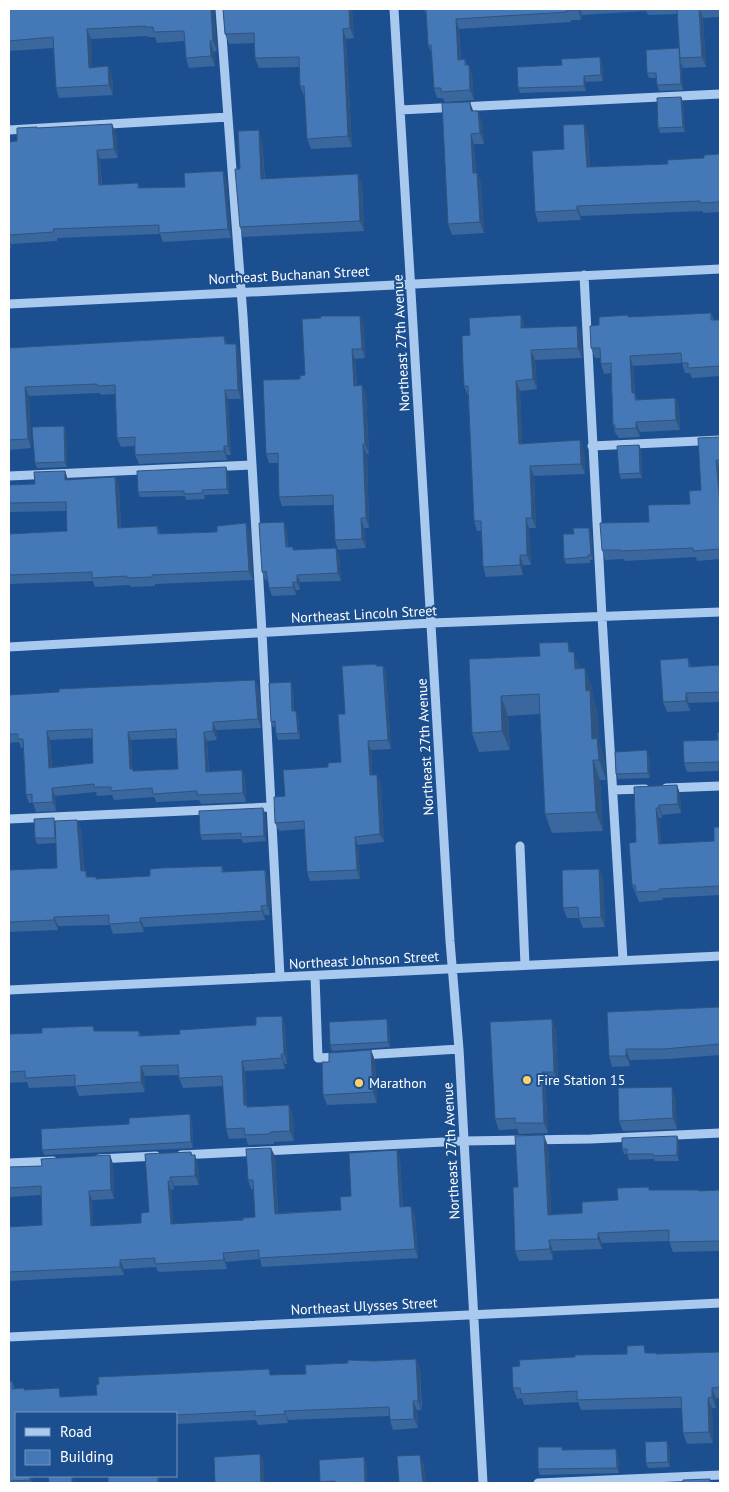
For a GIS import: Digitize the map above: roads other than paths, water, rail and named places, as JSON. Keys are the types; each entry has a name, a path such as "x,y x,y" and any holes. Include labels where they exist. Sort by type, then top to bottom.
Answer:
{"street":[{"path":"220,9 242,291 280,978"},
{"name":"Northeast 27th Avenue","path":"394,9 412,283 450,941 454,969 459,1049 483,1483"},
{"path":"400,110 720,94"},
{"path":"9,130 228,117"},
{"name":"Northeast Buchanan Street","path":"9,304 242,291 720,269"},
{"path":"584,275 592,446 623,960"},
{"path":"592,446 720,440"},
{"path":"9,476 252,465"},
{"name":"Northeast Lincoln Street","path":"9,647 432,623 720,612"},
{"path":"613,790 720,786"},
{"path":"9,819 270,807"},
{"path":"520,846 525,965"},
{"name":"Northeast Johnson Street","path":"9,990 720,956"},
{"path":"316,976 318,1058 348,1056"},
{"path":"358,1056 459,1049"},
{"path":"88,1159 464,1141 591,1139 720,1133"},
{"path":"9,1163 58,1161"},
{"name":"Northeast Ulysses Street","path":"9,1337 720,1303"},
{"path":"538,1483 720,1475"}],"place":[{"name":"Fire Station 15","path":"527,1080"},
{"name":"Marathon","path":"359,1083"}]}
